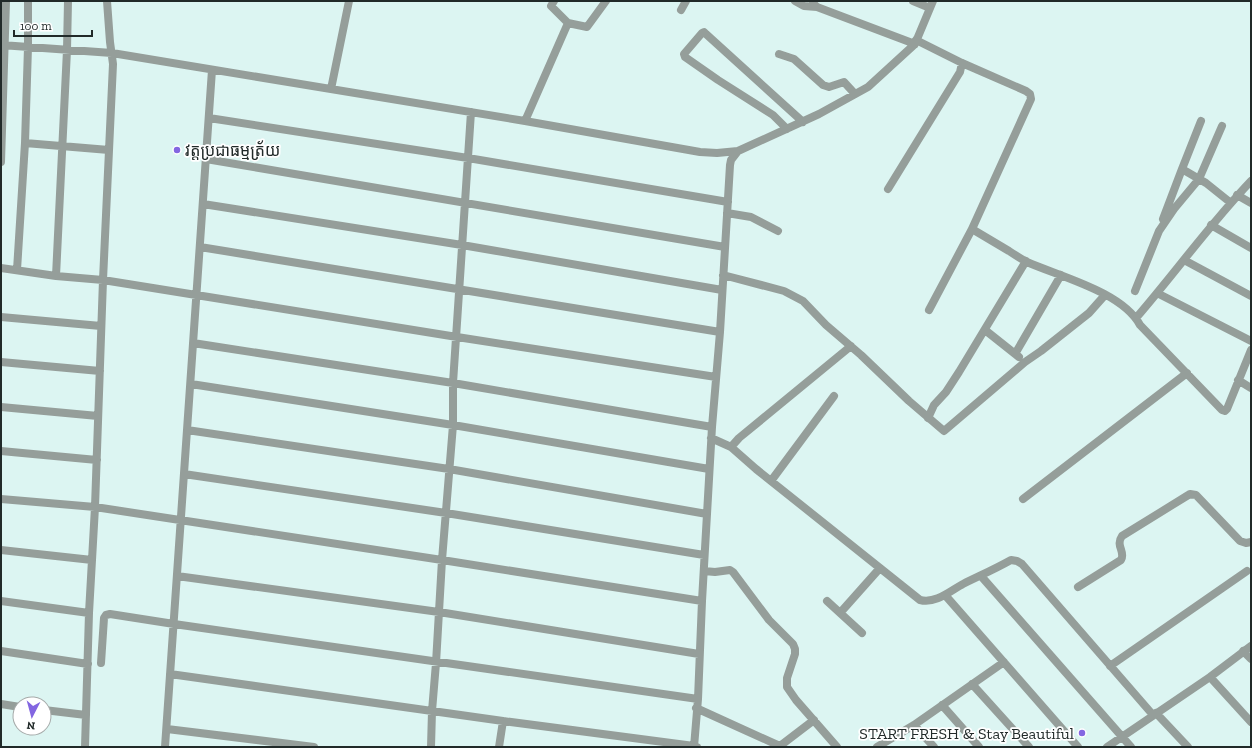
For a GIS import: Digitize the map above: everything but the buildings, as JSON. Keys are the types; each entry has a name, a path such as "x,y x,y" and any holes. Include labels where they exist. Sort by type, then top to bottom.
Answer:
{"street":[{"path":"1,162 3,45 6,1"},
{"path":"18,270 28,47 28,1"},
{"path":"56,276 68,1"},
{"path":"85,747 89,613 97,460 102,280 113,64 107,1"},
{"path":"332,89 349,1"},
{"path":"554,1 551,6 568,23 587,27 606,1"},
{"path":"681,10 686,1"},
{"path":"796,1 804,6 815,4 915,42 1030,94 1032,99 972,229 929,310"},
{"path":"3,45 112,53 525,121 700,152 716,153 738,151 803,122 868,87 915,42 932,5 913,1"},
{"path":"525,121 568,23"},
{"path":"787,129 774,115 718,80 685,57 684,54 702,33 704,32 803,122"},
{"path":"778,54 794,59 823,85 829,87 846,82 855,94"},
{"path":"888,189 960,72 962,63"},
{"path":"165,747 212,70"},
{"path":"431,747 442,560 453,425 453,383 471,112"},
{"path":"209,118 468,158 728,202"},
{"path":"1135,291 1201,121"},
{"path":"1159,231 1174,208 1199,179 1222,126"},
{"path":"24,143 109,150"},
{"path":"170,674 695,747 709,470 720,332 730,165 731,160 738,151"},
{"path":"206,159 725,248"},
{"path":"1182,169 1206,183 1231,202"},
{"path":"1136,318 1158,293 1211,225 1251,181"},
{"path":"1237,195 1251,203"},
{"path":"203,204 462,245 722,290"},
{"path":"727,213 750,217 778,231"},
{"path":"1211,225 1251,248"},
{"path":"972,229 1026,261 1061,275 1117,302 1136,318 1140,325 1222,410 1225,411 1227,409 1251,350"},
{"path":"200,247 720,332"},
{"path":"1184,260 1251,296"},
{"path":"928,418 934,405 946,392 1026,261"},
{"path":"1,268 56,276 102,280 716,377"},
{"path":"723,275 784,291 799,298 807,304 826,325 944,431 1025,362 1093,310 1105,295"},
{"path":"1016,354 1061,275"},
{"path":"1158,293 1251,341"},
{"path":"1,317 101,326"},
{"path":"985,330 1025,362"},
{"path":"193,343 453,383 712,427"},
{"path":"731,447 739,438 851,346"},
{"path":"1,362 100,371"},
{"path":"1023,499 1187,373"},
{"path":"1238,380 1251,388"},
{"path":"190,384 453,425 709,470"},
{"path":"771,481 834,396"},
{"path":"1,407 98,416"},
{"path":"187,430 449,469 707,514"},
{"path":"711,438 731,447 771,481 920,600 931,600 945,595 963,584 1011,560 1022,564 1110,666 1188,747"},
{"path":"1,451 97,460"},
{"path":"184,474 446,513 704,555"},
{"path":"1078,588 1121,560 1123,555 1119,545 1119,540 1122,536 1190,494 1196,495 1240,541 1246,543 1251,542"},
{"path":"1,499 95,507 702,601"},
{"path":"1,550 92,560"},
{"path":"840,613 880,568"},
{"path":"704,572 730,570 733,572 769,620 793,644 795,654 787,678 787,687 796,700 837,747"},
{"path":"1110,666 1246,570"},
{"path":"177,576 439,612 699,654"},
{"path":"981,576 1131,747"},
{"path":"945,595 1078,747"},
{"path":"1,601 89,613"},
{"path":"827,601 862,633"},
{"path":"101,663 104,618 106,615 110,614 436,663 698,699"},
{"path":"1107,747 1210,677 1251,646"},
{"path":"1,651 88,664"},
{"path":"1243,651 1251,659"},
{"path":"881,746 914,725 1004,662"},
{"path":"1210,677 1251,722"},
{"path":"972,684 1029,747"},
{"path":"1,704 12,706"},
{"path":"942,705 979,747"},
{"path":"696,708 781,747 814,720"},
{"path":"52,711 86,715"},
{"path":"499,747 503,721"},
{"path":"914,725 934,747"},
{"path":"166,729 314,747"}],"place":[{"name":"វត្តប្រជាធម្មត្រ័យ","path":"177,150"},
{"name":"START FRESH & Stay Beautiful","path":"1082,733"}]}
